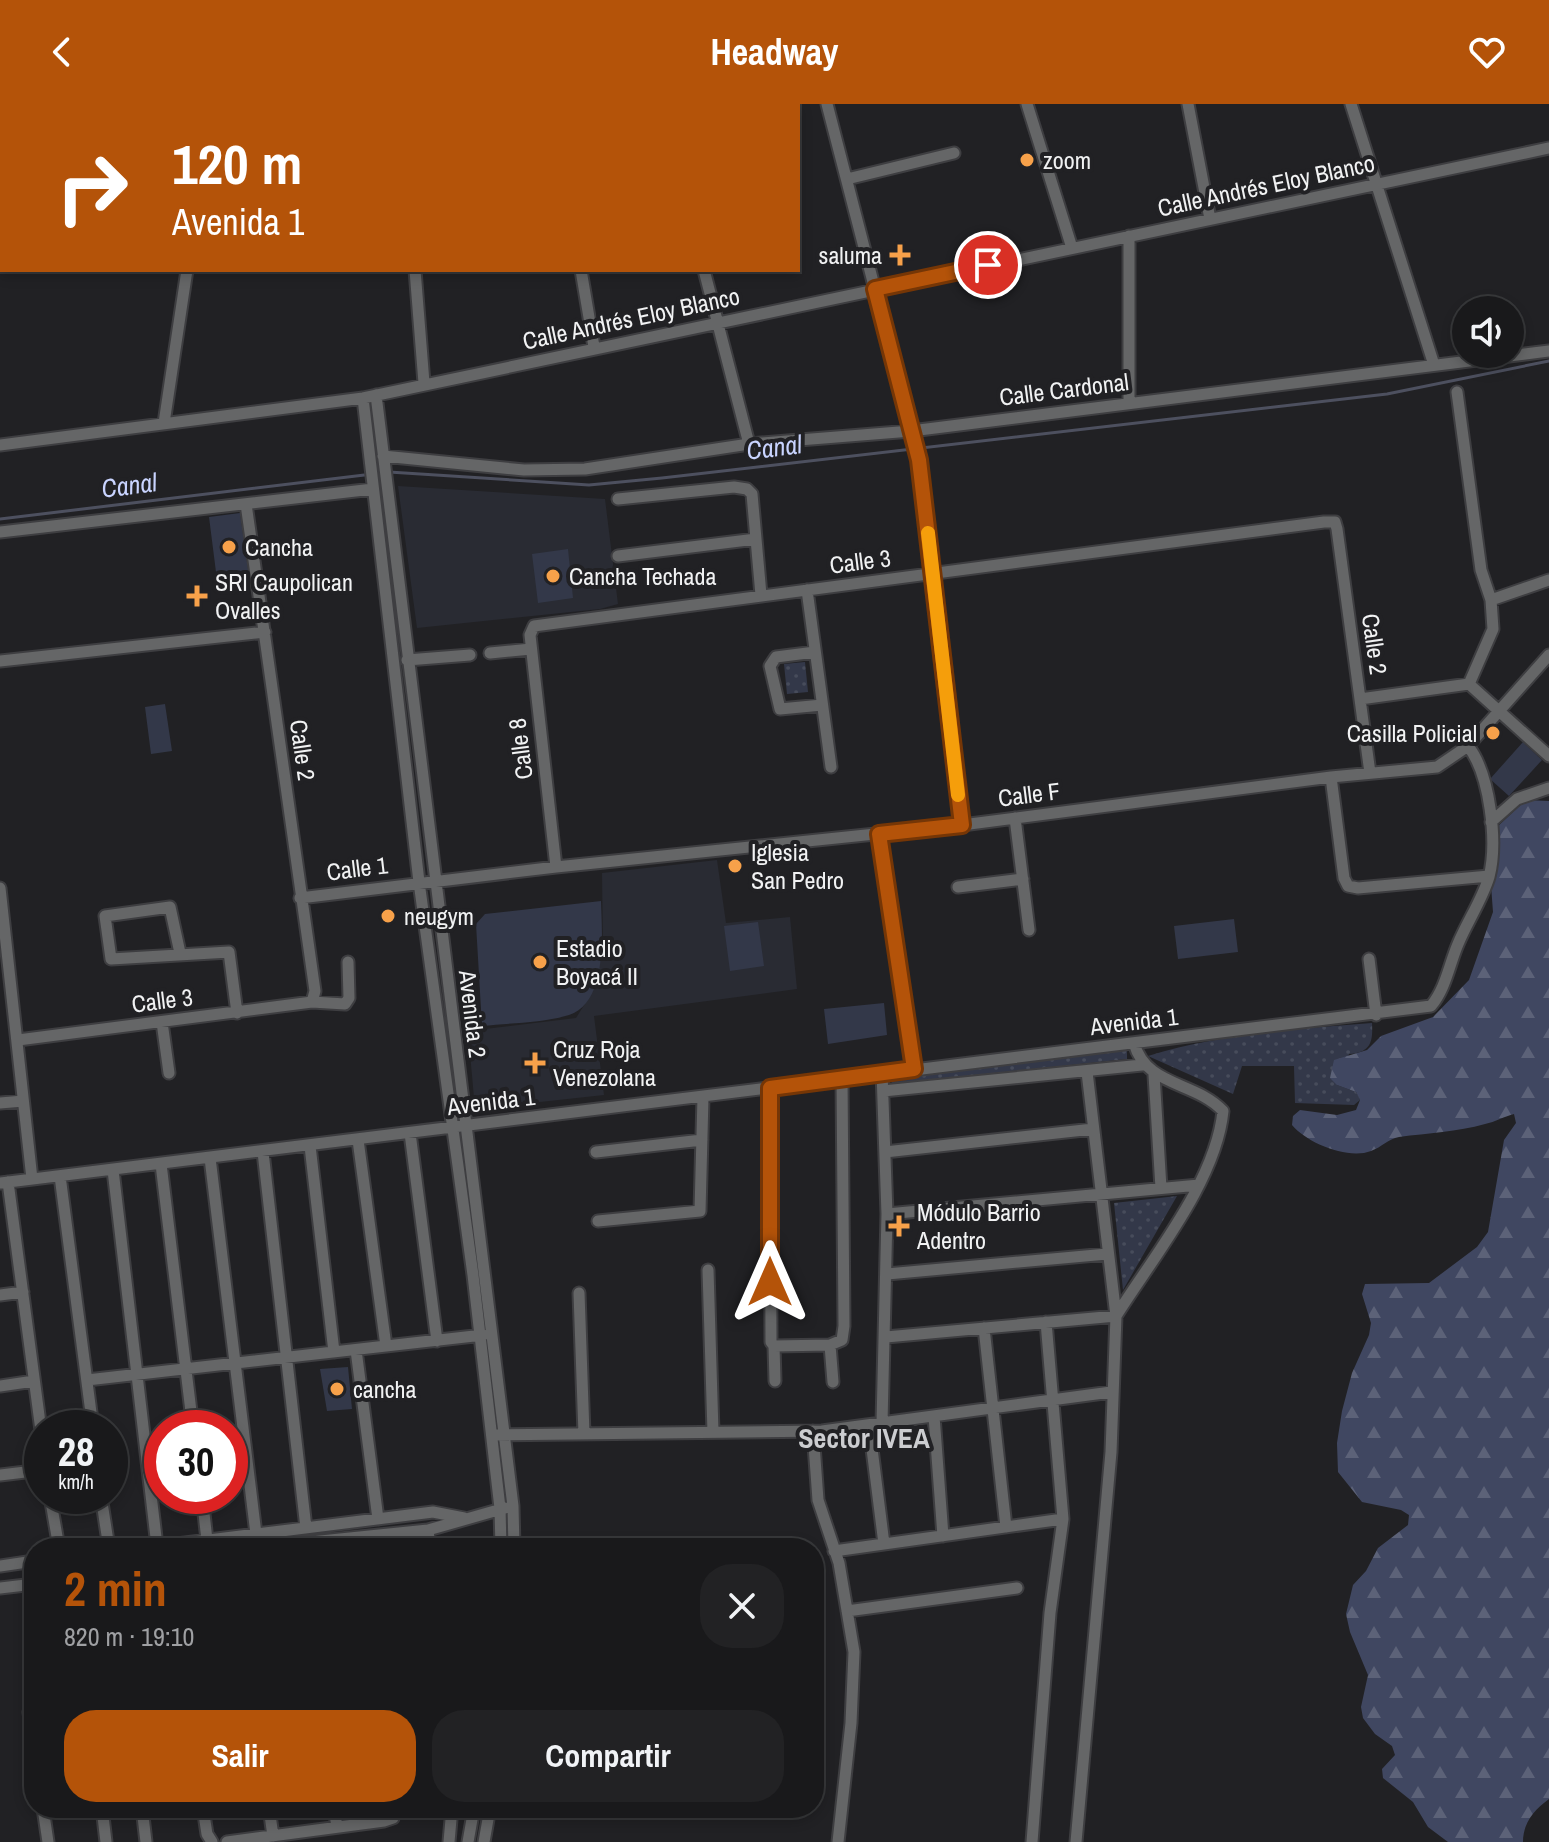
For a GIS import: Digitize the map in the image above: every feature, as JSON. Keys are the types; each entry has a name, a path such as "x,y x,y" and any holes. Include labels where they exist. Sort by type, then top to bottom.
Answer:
{"street":[{"path":"827,104 919,460 962,825"},
{"path":"1027,104 1072,248"},
{"path":"1188,104 1210,219"},
{"path":"1351,104 1434,365"},
{"name":"Calle Andrés Eloy Blanco","path":"0,445 363,398 1549,148"},
{"path":"847,179 954,153"},
{"path":"1129,236 1129,403"},
{"path":"164,423 187,272"},
{"path":"415,272 424,383"},
{"path":"581,272 594,347"},
{"path":"705,272 749,444"},
{"name":"Calle Cardonal","path":"383,460 524,470 585,469 749,444 912,433 1549,351"},
{"path":"1457,392 1481,570 1491,600 1493,629 1469,684"},
{"path":"376,395 383,460"},
{"name":"Avenida 2","path":"363,398 419,882 459,1127"},
{"name":"Avenida 2","path":"383,460 497,1435 501,1538"},
{"path":"618,499 734,487 747,489 752,494 761,595"},
{"path":"0,532 373,488"},
{"name":"Calle 2","path":"246,504 315,991 312,1002"},
{"name":"Calle 3","path":"534,626 1335,522"},
{"name":"Calle 2","path":"1335,522 1370,773"},
{"path":"618,556 756,539"},
{"path":"1491,600 1549,580"},
{"path":"807,590 831,767"},
{"name":"Calle 8","path":"534,626 530,635 531,649 556,867"},
{"path":"0,661 265,632"},
{"path":"490,653 531,649"},
{"path":"815,652 776,657 770,666 780,709 822,705"},
{"path":"407,660 470,655"},
{"name":"Calle F","path":"419,882 962,825 1331,777 1437,767 1468,746 1549,655"},
{"path":"1360,699 1469,684"},
{"path":"1469,684 1549,756"},
{"path":"1331,777 1344,878 1348,886 1358,888 1489,876 1491,822 1481,766 1468,746"},
{"path":"1491,822 1517,799 1549,788"},
{"path":"1015,818 1029,930"},
{"path":"879,834 914,1069"},
{"name":"Avenida 1","path":"4,1183 882,1072 1416,1010 1431,1006 1440,995 1457,946 1489,876"},
{"path":"958,887 1023,879"},
{"name":"Calle 1","path":"300,898 419,882"},
{"path":"0,888 4,962 18,1040 32,1179"},
{"path":"180,953 170,907 105,916 111,959 229,952 237,1013"},
{"path":"1369,959 1376,1015"},
{"name":"Calle 3","path":"18,1040 312,1002 345,1004 349,998 348,962"},
{"path":"162,1022 169,1073"},
{"path":"1116,1316 1199,1185 1220,1134 1223,1111 1211,1098 1154,1075 1142,1065 1134,1043"},
{"path":"883,1091 1142,1065"},
{"path":"882,1072 887,1214 882,1423"},
{"path":"1076,1842 1111,1452 1116,1316 1087,1072"},
{"path":"1154,1075 1161,1188"},
{"path":"774,1346 830,1345 842,1340 842,1078"},
{"path":"770,1088 771,1342 774,1346 775,1381"},
{"path":"598,1221 700,1211 703,1097"},
{"path":"0,1103 23,1101"},
{"path":"885,1152 1093,1129"},
{"path":"410,1133 437,1341"},
{"path":"358,1140 386,1346"},
{"path":"596,1152 702,1140"},
{"path":"310,1146 334,1352"},
{"path":"263,1152 306,1528"},
{"path":"210,1158 256,1534"},
{"path":"161,1164 191,1410"},
{"path":"113,1170 137,1375 150,1538"},
{"path":"60,1176 91,1410"},
{"path":"4,1183 23,1292 38,1410"},
{"path":"887,1214 1199,1185"},
{"path":"887,1274 1107,1254"},
{"path":"708,1270 713,1432"},
{"path":"0,1295 23,1292"},
{"path":"579,1293 584,1434"},
{"path":"886,1337 1116,1316"},
{"path":"1032,1842 1050,1613 1063,1519 1046,1322"},
{"path":"984,1328 1006,1527"},
{"path":"87,1380 485,1334"},
{"path":"830,1345 833,1382"},
{"path":"356,1350 378,1519"},
{"path":"0,1386 34,1381"},
{"path":"497,1435 813,1431 1111,1392"},
{"path":"934,1416 943,1536"},
{"path":"869,1425 884,1544"},
{"path":"813,1431 818,1500 834,1551 854,1652 851,1723 838,1842"},
{"name":"Avenida 2","path":"497,1435 513,1506 514,1538"},
{"path":"0,1475 24,1472"},
{"path":"349,1538 428,1530 513,1506"},
{"path":"223,1538 433,1512 464,1518"},
{"path":"53,1514 57,1538"},
{"path":"104,1514 107,1538"},
{"path":"204,1514 207,1538"},
{"path":"834,1551 1063,1519"},
{"path":"428,1530 429,1538"},
{"path":"0,1566 24,1562"},
{"path":"0,1588 24,1585"},
{"path":"847,1611 1017,1588"},
{"path":"44,1818 48,1842"},
{"path":"103,1818 106,1842"},
{"path":"143,1818 146,1842"},
{"path":"205,1818 211,1842"},
{"path":"270,1818 273,1836"},
{"path":"336,1818 337,1827"},
{"path":"227,1842 273,1836 304,1837 337,1827 393,1818"},
{"path":"449,1842 451,1818"},
{"path":"468,1842 472,1818"},
{"path":"484,1842 488,1818"}],"shaded area":[{"path":"398,486 605,499 618,604 600,609 417,628"},
{"name":"Cancha","path":"240,513 249,576 217,580 209,517"},
{"name":"Cancha Techada","path":"568,549 573,598 538,603 532,554"},
{"path":"805,662 808,692 787,694 784,664"},
{"path":"165,704 172,751 151,754 145,707"},
{"path":"1523,742 1542,760 1509,796 1490,779"},
{"path":"717,860 726,923 790,917 797,989 594,1016 604,1095 475,1109 468,1031 576,1018 591,994 603,951 602,873"},
{"name":"Estadio Boyacá II","path":"601,901 602,948 597,982 582,1008 548,1020 482,1026 476,924 485,914"},
{"path":"1234,919 1238,952 1178,959 1174,926"},
{"path":"758,922 764,966 730,971 724,926"},
{"path":"884,1003 887,1035 828,1044 824,1009"},
{"path":"1372,1023 1369,1045 1362,1051 1349,1054 1337,1085 1356,1092 1360,1100 1354,1105 1295,1103 1294,1066 1242,1066 1233,1094 1148,1056 1231,1037"},
{"path":"1127,1050 1127,1059 892,1084 891,1077"},
{"path":"1177,1196 1123,1290 1114,1203"},
{"name":"cancha","path":"348,1367 352,1409 327,1411 320,1369"}],"green space":[{"path":"1526,800 1549,801 1549,1799 1530,1818 1523,1842 1448,1842 1428,1827 1413,1802 1383,1778 1382,1769 1395,1755 1392,1746 1375,1734 1363,1718 1361,1707 1368,1675 1346,1614 1353,1585 1366,1571 1378,1548 1408,1525 1409,1515 1401,1510 1362,1502 1338,1472 1337,1443 1352,1373 1369,1335 1371,1323 1362,1294 1365,1284 1429,1283 1477,1247 1488,1232 1504,1140 1516,1123 1514,1114 1464,1129 1399,1137 1362,1153 1340,1151 1318,1144 1292,1125 1293,1116 1300,1110 1337,1115 1356,1110 1360,1100 1356,1092 1337,1085 1330,1078 1334,1060 1367,1050 1381,1036 1433,1017 1469,980 1493,912 1491,885 1497,827"}],"waterway":[{"name":"Canal","path":"389,472 589,485 1387,394 1549,361"},
{"name":"Canal","path":"0,519 381,473"}],"slow traffic":[{"path":"928,533 958,795"}],"place":[{"name":"zoom","path":"1027,160"},
{"name":"saluma","path":"900,255"},
{"name":"Cancha","path":"229,547"},
{"name":"Cancha Techada","path":"553,576"},
{"name":"SRI Caupolican Ovalles","path":"197,596"},
{"name":"Casilla Policial","path":"1493,733"},
{"name":"Iglesia San Pedro","path":"735,866"},
{"name":"neugym","path":"388,916"},
{"name":"Estadio Boyacá II","path":"540,962"},
{"name":"Cruz Roja Venezolana","path":"535,1063"},
{"name":"Módulo Barrio Adentro","path":"899,1226"},
{"name":"cancha","path":"337,1389"}],"district":[{"name":"Sector IVEA","path":"864,1438"}],"route":[{"path":"770,1282 770,1088 914,1069 879,834 962,825 919,460 875,289 988,265"}]}
